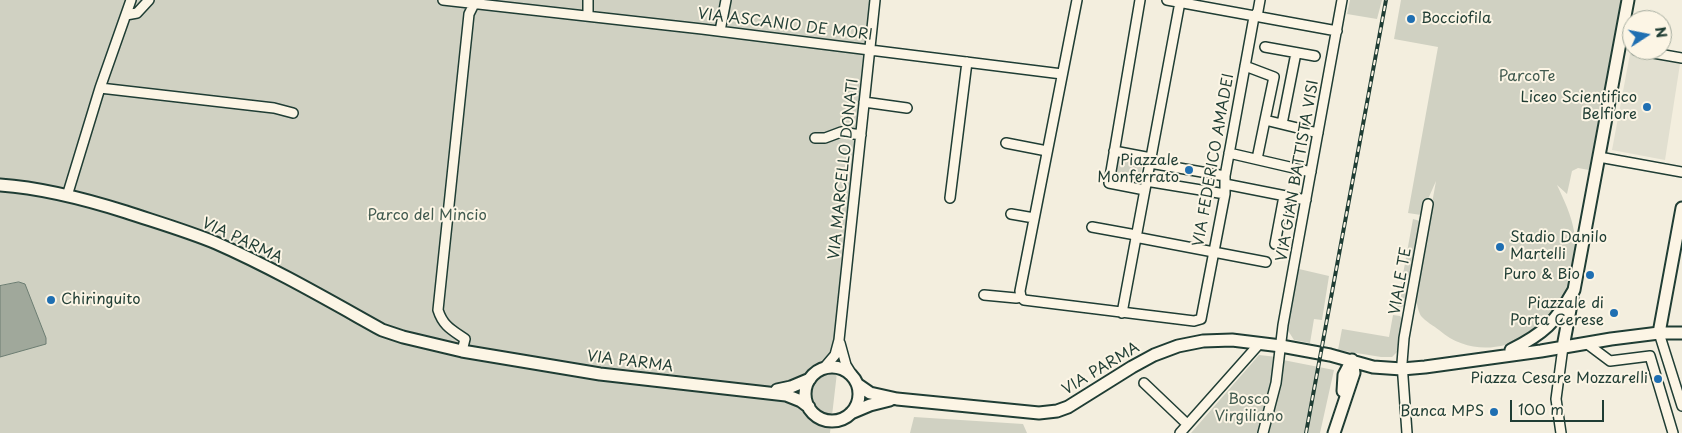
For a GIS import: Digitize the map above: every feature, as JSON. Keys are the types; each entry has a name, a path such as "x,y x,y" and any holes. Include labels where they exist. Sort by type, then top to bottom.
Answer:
{"main road":[{"path":"1563,347 1628,0"},
{"name":"VIA PARMA","path":"0,185 22,186 68,196 106,206 198,236 244,257 382,330 403,337 462,351 600,374 792,396 809,408"},
{"path":"1659,333 1682,208"},
{"path":"1511,350 1544,331 1558,316 1574,290"},
{"path":"1659,333 1673,327 1682,326"},
{"path":"1352,360 1425,367 1541,351 1610,339 1659,333 1682,333"},
{"name":"VIA PARMA","path":"856,381 870,393 897,399 1028,414 1050,413 1068,407 1132,366 1166,349 1184,344 1232,340 1281,346 1352,360"},
{"path":"1352,360 1373,367 1402,366 1511,350 1563,347"},
{"path":"1330,355 1340,364 1344,375"},
{"path":"1340,410 1344,375 1352,360"},
{"path":"1334,433 1340,410 1354,373 1352,360"},
{"path":"1340,410 1354,381 1361,373 1373,367"},
{"path":"824,368 841,369 856,381 859,399 851,413 840,420 828,421 818,417 809,408 806,389 810,379 824,368"},
{"name":"VIA PARMA","path":"765,392 791,388 810,379"},
{"name":"VIA PARMA","path":"851,413 870,405 897,399"}],"street":[{"path":"68,196 100,88 131,0"},
{"path":"126,15 137,13 149,0"},
{"name":"VIA ASCANIO DE MORI","path":"443,0 720,31 1062,74"},
{"path":"588,0 588,16"},
{"path":"720,31 726,0"},
{"name":"VIA MARCELLO DONATI","path":"824,368 835,355 840,340 875,0"},
{"path":"1077,0 1020,296 1024,300 1122,313 1180,2"},
{"path":"1140,0 1109,183 1224,194"},
{"path":"1167,0 1337,31"},
{"name":"VIA FEDERICO AMADEI","path":"1122,313 1194,321 1201,319 1254,17 1258,11 1260,0"},
{"name":"VIA GIAN BATTISTA VISI","path":"1263,433 1276,383 1306,200 1342,0"},
{"path":"462,351 465,339 442,320 438,310 469,14 474,4"},
{"path":"1265,47 1315,56"},
{"path":"1282,124 1296,53"},
{"path":"950,198 967,62"},
{"path":"1245,66 1274,77 1291,78"},
{"path":"1257,159 1274,77"},
{"path":"100,88 274,108 293,113"},
{"path":"864,102 907,108"},
{"path":"1265,120 1318,133"},
{"path":"815,138 826,138 841,132 861,135"},
{"path":"1006,143 1047,151"},
{"path":"1114,151 1284,196 1306,200"},
{"path":"1229,153 1311,172"},
{"path":"1599,157 1682,172"},
{"path":"1275,244 1284,196"},
{"name":"VIALE TE","path":"1407,433 1402,366 1404,338 1428,204"},
{"path":"1011,214 1034,218"},
{"path":"1092,227 1266,262"},
{"path":"984,295 1016,298 1020,296"},
{"path":"1659,333 1682,406"},
{"path":"1607,358 1605,347 1610,339"},
{"name":"VIA MARCELLO DONATI","path":"840,340 846,365 856,381"},
{"path":"1180,433 1260,343"},
{"path":"1586,343 1610,360 1650,356 1673,433"},
{"path":"1561,433 1556,399 1563,347"},
{"path":"1144,383 1187,424"}],"shaded area":[{"name":"Liceo Scientifico Belfiore","path":"1629,60 1660,60 1680,64 1665,160 1612,150"},
{"path":"19,282 25,284 46,338 46,344 0,357 0,286"}],"green space":[{"name":"Parco del Mincio","path":"0,0 880,0 830,433 0,433"},
{"path":"1350,0 1382,0 1377,19 1347,14"},
{"name":"ParcoTe","path":"1401,0 1621,0 1589,170 1578,168 1572,171 1567,194 1557,185 1565,202 1574,231 1573,271 1567,290 1558,308 1547,321 1519,340 1503,346 1486,348 1470,346 1454,340 1425,320 1418,309 1415,298 1436,181 1421,215 1408,213 1438,47 1394,39"},
{"path":"1118,157 1143,161 1139,183 1114,179"},
{"path":"1413,219 1420,221 1410,276 1407,275 1404,292 1408,292 1406,306 1397,307"},
{"path":"1299,269 1329,276 1322,320 1314,319 1310,343 1294,340 1287,329"},
{"path":"1393,315 1400,316 1402,319 1398,351 1392,357 1338,350 1342,329 1389,337"},
{"name":"Bosco Virgiliano","path":"1259,355 1277,357 1278,359 1334,370 1320,433 1191,433"},
{"path":"914,417 1023,424 1027,433 910,433"}],"railway":[{"path":"1306,433 1386,0"}],"place":[{"name":"Bocciofila","path":"1411,19"},
{"name":"Liceo Scientifico Belfiore","path":"1647,107"},
{"name":"Piazzale Monferrato","path":"1189,170"},
{"name":"Stadio Danilo Martelli","path":"1500,247"},
{"name":"Puro & Bio","path":"1590,275"},
{"name":"Chiringuito","path":"51,300"},
{"name":"Piazzale di Porta Cerese","path":"1614,313"},
{"name":"Piazza Cesare Mozzarelli","path":"1658,379"},
{"name":"Banca MPS","path":"1494,412"}]}
